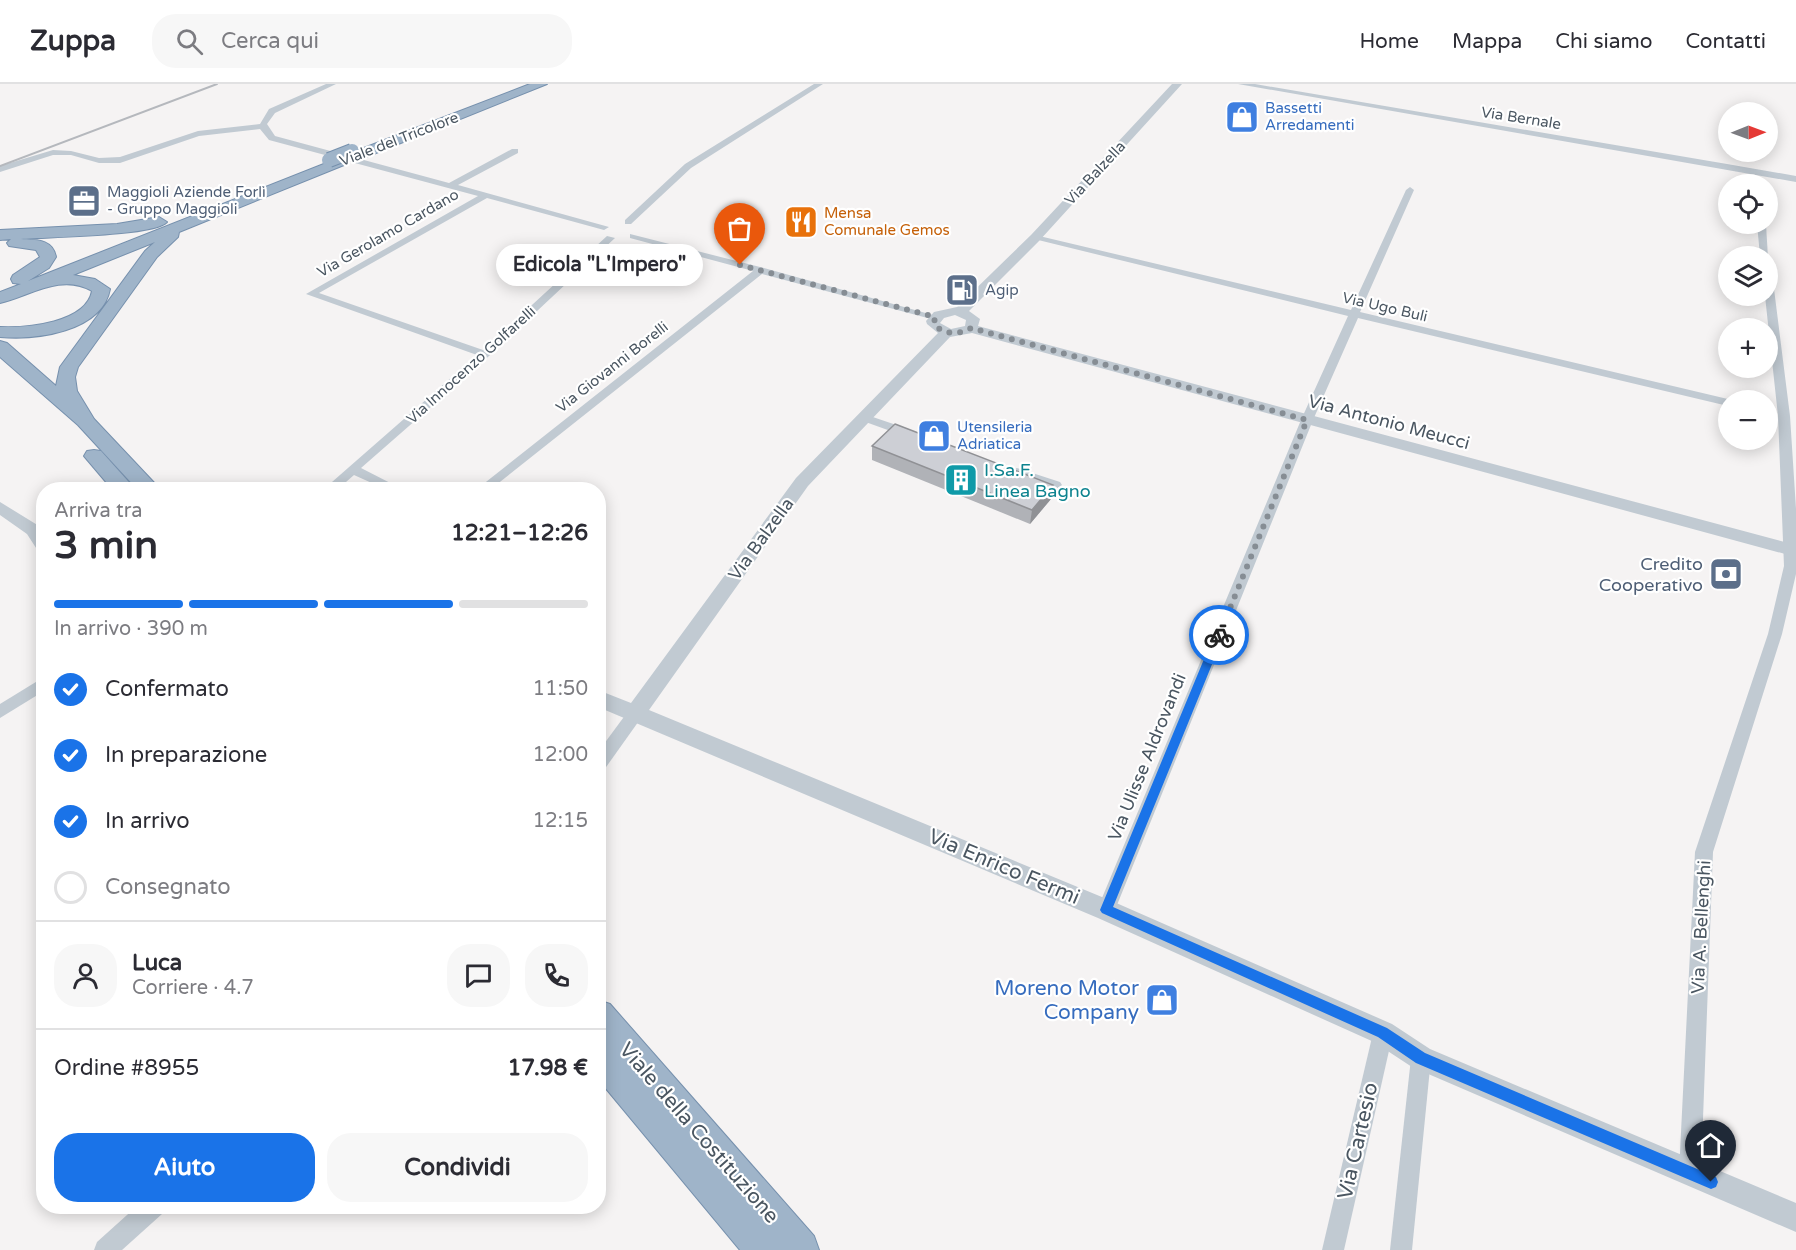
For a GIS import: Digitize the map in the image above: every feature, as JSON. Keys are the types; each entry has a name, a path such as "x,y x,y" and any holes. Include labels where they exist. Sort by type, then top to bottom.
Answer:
{"highway":[{"name":"Viale del Tricolore","path":"252,194 529,84"},
{"name":"Viale del Tricolore","path":"357,152 542,84"},
{"path":"9,239 146,225 252,194"},
{"path":"21,284 252,194"},
{"path":"85,421 82,410 65,390 65,376 78,354 151,254 164,240 182,229 252,194"},
{"path":"0,298 21,284 43,264 48,256 47,250 40,245 9,239"},
{"path":"0,287 81,280 93,283 100,289 101,296 96,305 67,322 27,333 0,332"},
{"path":"0,347 85,421 142,482"},
{"path":"0,367 68,427 118,482"},
{"name":"Viale della Costituzione","path":"606,1025 800,1250"},
{"name":"Viale della Costituzione","path":"606,1061 765,1250"}],"street":[{"path":"332,84 281,105 265,117 262,126 264,132 272,138 935,317 949,312 960,312 973,319 971,328 961,333 947,332 934,324 935,317"},
{"path":"611,228 628,222 703,155 819,84"},
{"name":"Via Balzella","path":"960,312 1035,238 1177,84"},
{"name":"Via Bernale","path":"1242,84 1796,178"},
{"path":"0,169 45,155 71,153 92,161 122,160 190,136 221,129 262,126"},
{"path":"450,186 515,151"},
{"name":"Via Ulisse Aldrovandi","path":"1106,910 1307,420 1410,190"},
{"name":"Via Gerolamo Cardano","path":"484,196 311,294 485,354"},
{"path":"628,222 637,224 640,228 633,236"},
{"name":"Via Innocenzo Golfarelli","path":"339,482 485,354 611,228"},
{"name":"Via Ugo Buli","path":"1035,238 1718,401"},
{"name":"Via Giovanni Borelli","path":"492,482 761,270"},
{"name":"Via A. Bellenghi","path":"1690,1172 1704,852 1775,634 1794,551 1784,416 1771,306"},
{"name":"Via Antonio Meucci","path":"971,328 1794,551"},
{"name":"Via Balzella","path":"606,754 802,482 947,332"},
{"path":"1778,415 1784,416"},
{"path":"864,418 921,438"},
{"path":"999,466 1056,485"},
{"path":"354,470 381,482"},
{"path":"0,507 33,530 36,535"},
{"path":"0,712 36,688"},
{"name":"Via Enrico Fermi","path":"606,701 1106,910 1383,1033 1421,1058 1796,1218"},
{"name":"Via Cartesio","path":"1333,1250 1383,1033"},
{"path":"1401,1250 1421,1058"},
{"path":"105,1250 145,1214"}],"building":[{"path":"895,424 1053,485 1032,510 872,446"}],"railway":[{"path":"0,166 217,84"}],"way so far":[{"path":"740,265 935,317 934,324 941,331 961,333 971,328 1307,420 1219,635"}],"place":[{"name":"Bassetti Arredamenti","path":"1242,117"},
{"name":"Maggioli Aziende Forlì - Gruppo Maggioli","path":"84,201"},
{"name":"Mensa Comunale Gemos","path":"801,222"},
{"name":"Edicola \"L'Impero\"","path":"740,265"},
{"name":"Agip","path":"962,290"},
{"name":"Utensileria Adriatica","path":"934,436"},
{"name":"I.Sa.F. Linea Bagno","path":"961,480"},
{"name":"Credito Cooperativo","path":"1726,574"},
{"name":"Moreno Motor Company","path":"1162,1000"}],"route":[{"path":"1219,635 1106,910 1383,1033 1421,1058 1711,1182"}]}
